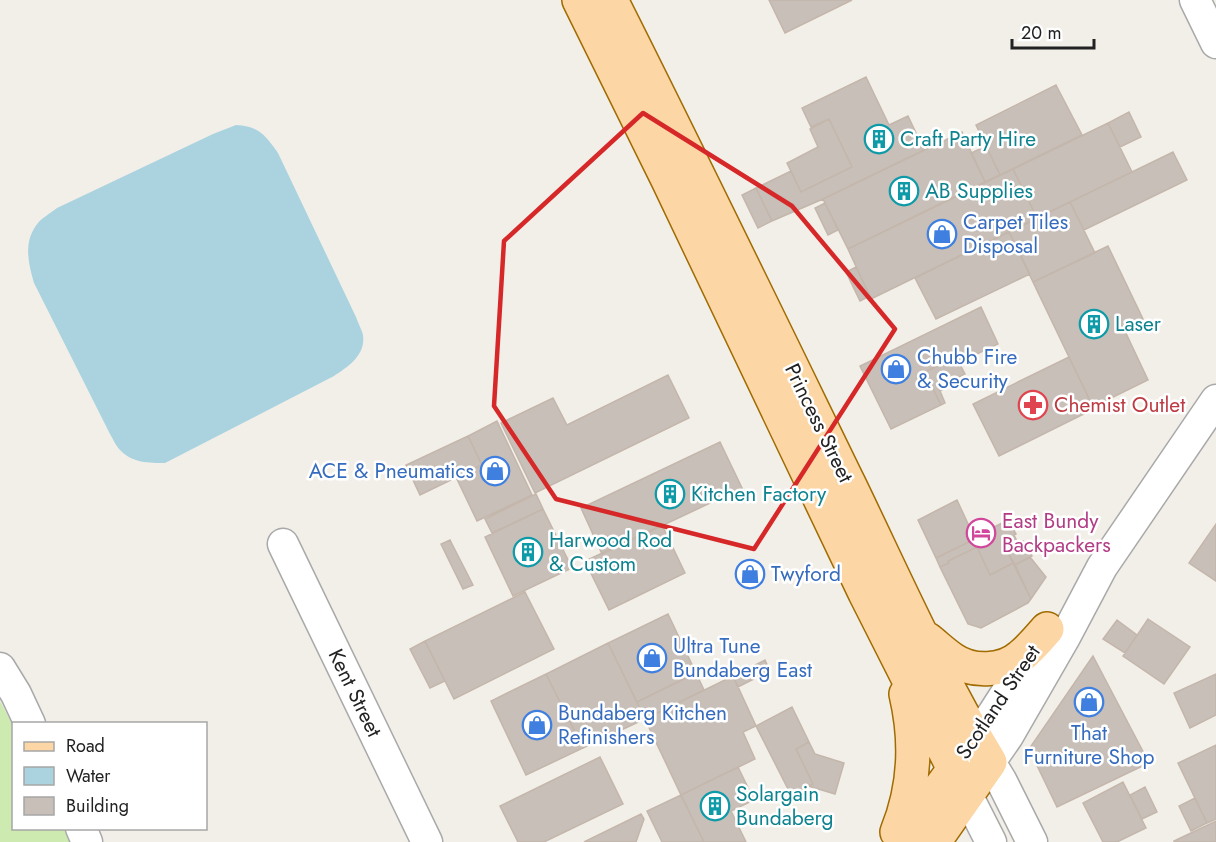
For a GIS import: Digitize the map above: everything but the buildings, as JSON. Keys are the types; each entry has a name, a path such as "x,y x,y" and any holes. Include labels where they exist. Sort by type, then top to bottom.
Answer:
{"main road":[{"name":"Princess Street","path":"579,0 847,555 961,781"},
{"name":"Princess Street","path":"611,0 695,166 921,633 958,707 983,750"},
{"path":"921,633 952,660 982,669 1008,665 1021,657 1047,629"},
{"path":"893,842 906,808 913,768 912,726 897,656"},
{"name":"Scotland Street","path":"901,842 961,781 983,750"},
{"name":"Scotland Street","path":"934,842 961,781"}],"street":[{"path":"1195,0 1216,43"},
{"name":"Scotland Street","path":"983,750 1008,736 1102,567 1216,400"},
{"name":"Kent Street","path":"283,544 427,842"},
{"name":"Scotland Street","path":"983,750 1047,629 1102,567"},
{"path":"0,668 30,722"},
{"name":"Princess Street","path":"983,750 1032,842"},
{"name":"Princess Street","path":"961,781 991,842"}],"highlighted area":[{"path":"643,113 792,206 895,329 754,549 556,499 494,406 504,241"}],"green space":[{"path":"0,701 12,724 12,830 65,830 71,842 0,842"}],"water":[{"path":"236,125 251,127 261,133 278,153 356,317 363,335 362,349 355,360 334,376 165,463 135,460 125,454 115,442 34,283 28,252 30,237 38,223 57,208"}],"place":[{"name":"Craft Party Hire","path":"879,139"},
{"name":"AB Supplies","path":"904,191"},
{"name":"Carpet Tiles Disposal","path":"942,234"},
{"name":"Laser","path":"1094,324"},
{"name":"Chubb Fire & Security","path":"896,369"},
{"name":"Chemist Outlet","path":"1033,405"},
{"name":"ACE & Pneumatics","path":"495,471"},
{"name":"Kitchen Factory","path":"670,494"},
{"name":"East Bundy Backpackers","path":"981,533"},
{"name":"Harwood Rod & Custom","path":"528,552"},
{"name":"Twyford","path":"750,574"},
{"name":"Ultra Tune Bundaberg East","path":"652,658"},
{"name":"That Furniture Shop","path":"1089,702"},
{"name":"Bundaberg Kitchen Refinishers","path":"537,725"},
{"name":"Solargain Bundaberg","path":"715,806"}]}
